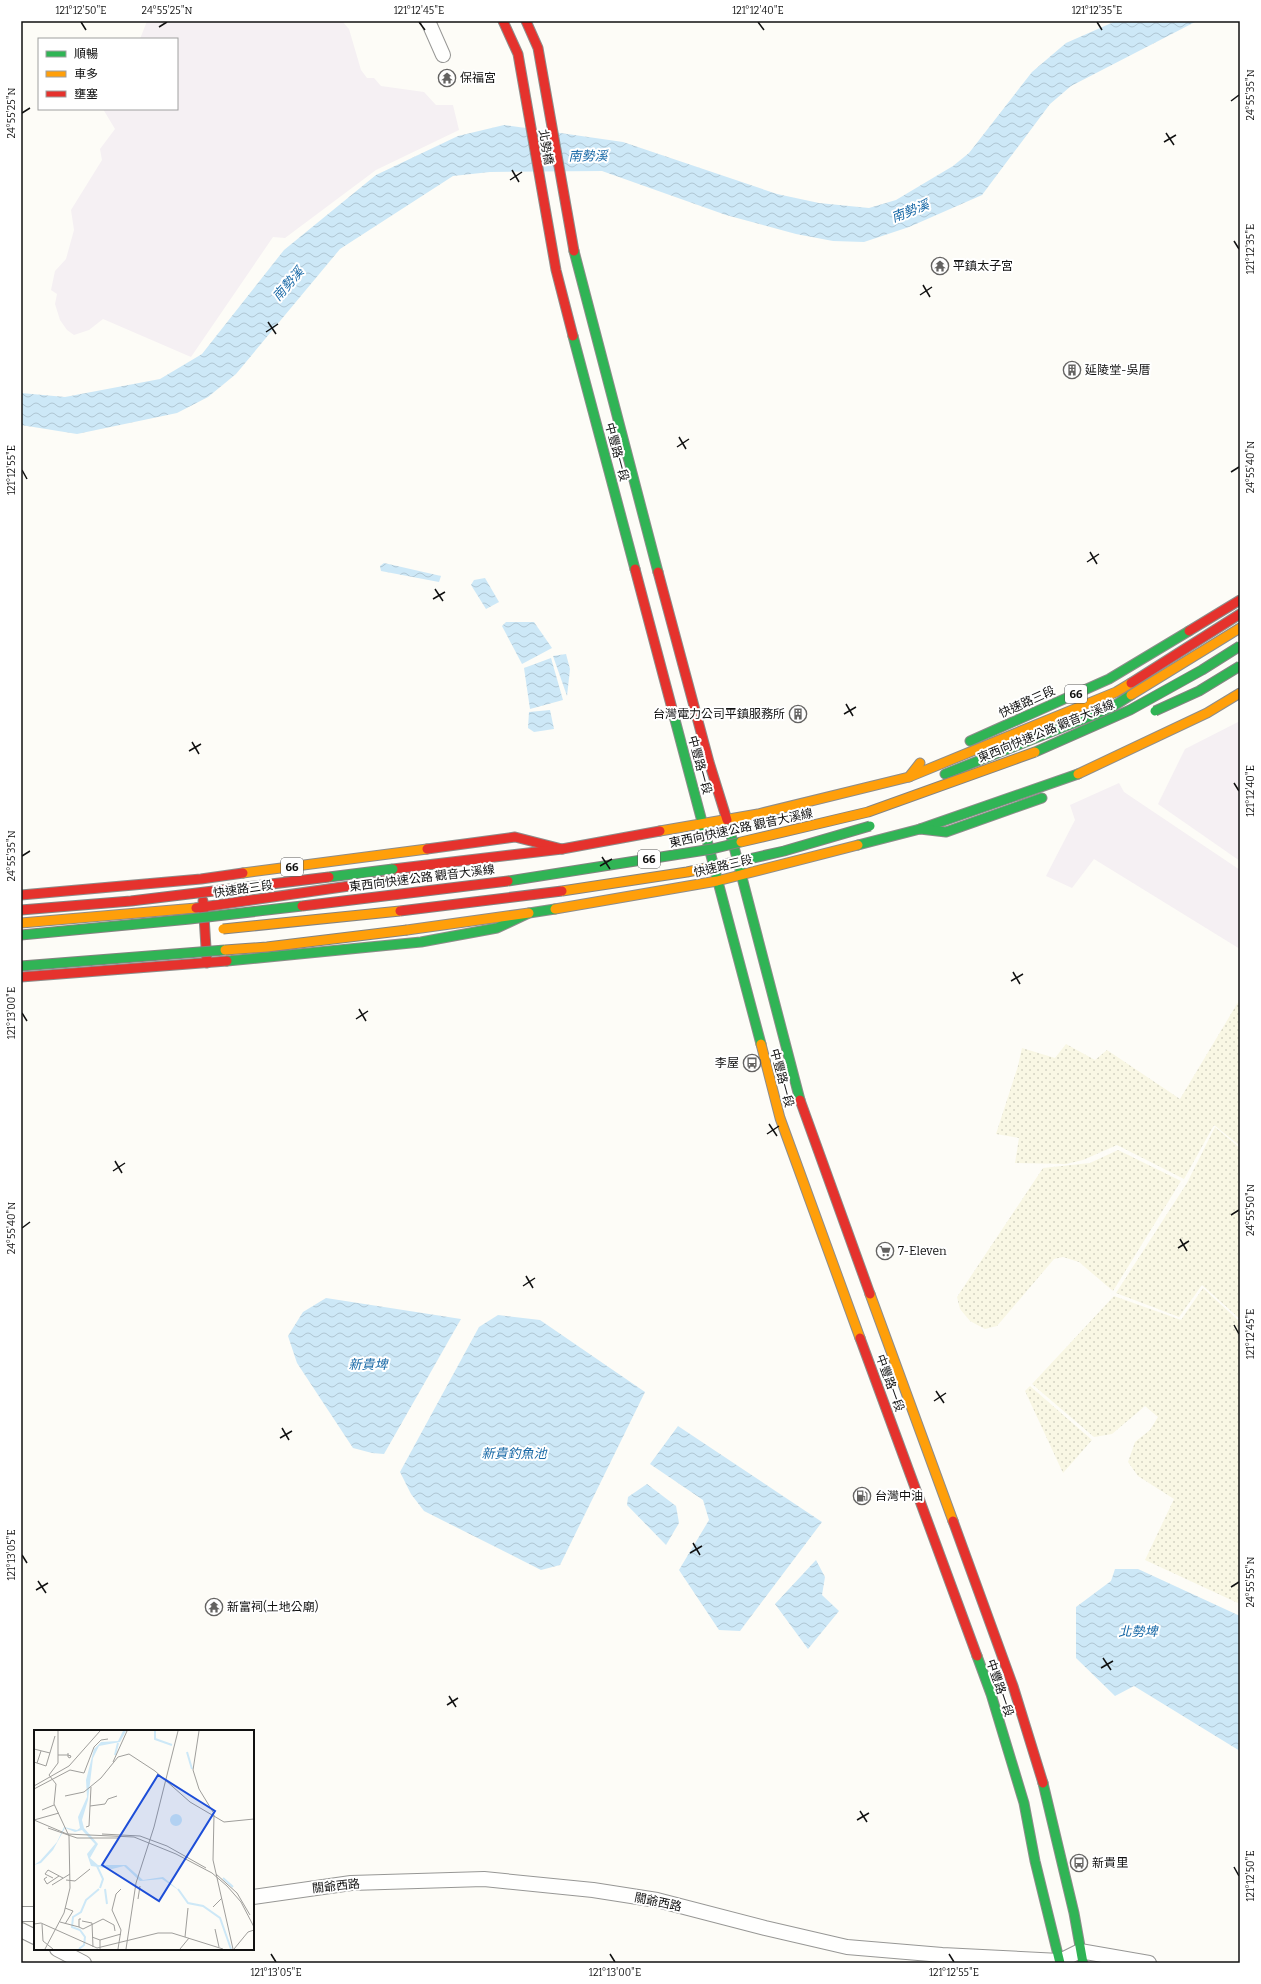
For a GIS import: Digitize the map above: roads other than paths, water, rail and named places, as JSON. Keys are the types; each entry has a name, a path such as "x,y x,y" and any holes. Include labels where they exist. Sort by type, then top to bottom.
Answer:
{"main road":[{"path":"502,21 518,54 539,113"},
{"path":"526,21 538,48 539,113"},
{"name":"北勢橋","path":"539,113 551,183"},
{"name":"北勢橋","path":"539,113 551,183"},
{"name":"中豐路一段","path":"551,183 576,266 709,762 727,820 803,1111 1013,1686 1047,1796 1074,1913 1081,1957"},
{"name":"中豐路一段","path":"551,183 556,270 780,1118 990,1694 1024,1803 1035,1861 1060,1962"},
{"name":"快速路三段","path":"909,777 917,765 1109,679 1240,600"},
{"path":"909,777 1116,692 1240,614"},
{"name":"快速路三段","path":"447,872 510,864 562,849 758,814 909,777 936,777 1109,709 1240,628"},
{"name":"東西向快速公路 觀音大溪線","path":"21,936 198,918 493,882 605,866 712,849 868,812 1028,754 1084,731 1130,710 1202,670 1240,646"},
{"path":"1150,714 1199,691 1240,666"},
{"path":"920,829 1083,772 1207,713 1240,693"},
{"name":"快速路三段","path":"920,829 938,815 1069,769 1202,704"},
{"path":"1193,730 1240,704"},
{"path":"1077,785 1143,754"},
{"name":"快速路三段","path":"21,977 207,963 421,942 497,928 529,913 717,881 920,829 946,832 1048,796"},
{"name":"66","path":"192,932 356,917 586,888 671,874 784,850 883,821"},
{"name":"快速路三段","path":"21,895 201,879 515,837 562,849"},
{"path":"21,910 131,901 562,849"},
{"name":"快速路三段","path":"21,923 204,907 423,876"},
{"path":"201,879 207,963"},
{"name":"快速路三段","path":"347,926 494,907 529,913"},
{"path":"21,966 267,947 529,913"},
{"path":"21,957 206,943 238,939"},
{"path":"873,1371 895,1362"}],"street":[{"path":"428,21 443,55"},
{"name":"關爺西路","path":"254,1897 350,1883 484,1879 593,1890 657,1900 765,1928 847,1946 942,1955 1060,1962"},
{"path":"21,1914 34,1914"},
{"path":"21,1930 34,1936"},
{"path":"59,1950 84,1963"},
{"path":"1060,1962 1081,1957 1149,1963"}],"water":[{"name":"南勢溪","path":"1116,21 1197,21 1071,86 1050,104 982,195 909,227 864,242 833,241 796,234 726,215 602,171 490,172 453,176 340,249 236,374 208,397 177,413 77,434 21,425 21,393 65,397 160,379 202,354 284,250 376,175 458,136 504,125 623,142 777,194 819,203 869,208 896,200 953,166 969,153 1032,72 1066,43"},
{"path":"384,563 441,576 439,582 381,571 380,566"},
{"path":"485,578 499,602 486,609 471,585 474,580"},
{"path":"506,622 534,622 552,648 522,664 502,626"},
{"path":"566,654 570,669 567,696 553,656"},
{"path":"551,658 563,700 530,709 524,668"},
{"path":"550,710 554,729 534,732 528,728 529,712"},
{"name":"新貴埤","path":"326,1298 461,1319 384,1454 372,1453 353,1448 297,1363 288,1336 303,1312"},
{"name":"新貴釣魚池","path":"498,1315 540,1320 645,1392 560,1565 541,1570 424,1511 411,1494 400,1472 479,1327"},
{"path":"678,1426 822,1522 740,1631 719,1630 679,1570 709,1520 703,1500 650,1464"},
{"path":"647,1484 676,1506 679,1523 666,1545 627,1505 628,1497"},
{"path":"816,1560 825,1577 822,1595 839,1611 808,1649 775,1604"},
{"name":"北勢埤","path":"1115,1569 1138,1569 1240,1616 1240,1751 1134,1686 1115,1696 1076,1658 1076,1607 1111,1581"}],"place":[{"name":"保福宮","path":"447,78"},
{"name":"平鎮太子宮","path":"940,266"},
{"name":"延陵堂-吳厝","path":"1072,370"},
{"name":"台灣電力公司平鎮服務所","path":"798,714"},
{"name":"李屋","path":"752,1063"},
{"name":"7-Eleven","path":"885,1251"},
{"name":"台灣中油","path":"862,1496"},
{"name":"新富祠(土地公廟)","path":"214,1607"},
{"name":"新貴里","path":"1079,1863"}]}
